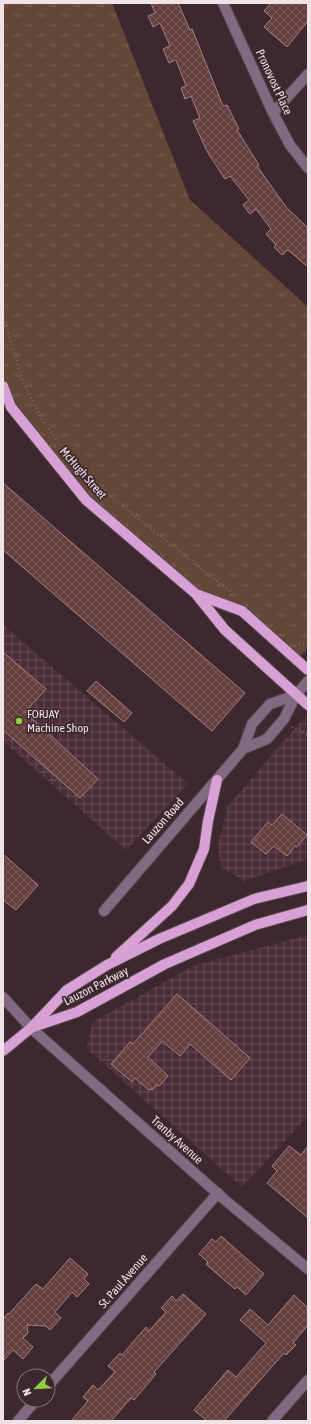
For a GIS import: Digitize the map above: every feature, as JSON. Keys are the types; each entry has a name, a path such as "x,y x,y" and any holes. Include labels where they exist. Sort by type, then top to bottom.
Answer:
{"main road":[{"name":"McHugh Street","path":"3,386 11,407 86,500 196,594 225,630 308,705"},
{"name":"McHugh Street","path":"196,594 242,611 308,670"},
{"path":"107,965 172,906 189,884 204,849 217,780"},
{"name":"Lauzon Parkway","path":"32,1028 66,990 107,965 159,939 254,899 308,886"},
{"name":"Lauzon Parkway","path":"32,1028 77,1012 165,964 255,925 308,910"},
{"path":"3,1051 32,1028"}],"street":[{"name":"Pronovost Place","path":"223,3 273,113 290,146 308,168"},
{"path":"273,113 308,74"},
{"name":"Lauzon Road","path":"243,749 267,738 284,719 296,695 308,681"},
{"name":"Lauzon Road","path":"104,911 243,749 252,724 270,704 296,695"},
{"name":"Tranby Avenue","path":"3,997 32,1028 218,1193 308,1269"},
{"name":"St. Paul Avenue","path":"56,1377 218,1193"},
{"path":"272,1421 308,1380"},
{"path":"18,1421 29,1408"}],"path":[{"path":"3,314 22,380 43,422 76,464 104,492 233,594"},
{"path":"293,643 302,646 308,645"},
{"path":"293,728 301,730 308,736"}],"shaded area":[{"path":"3,625 188,784 126,850 3,741"},
{"path":"308,713 308,859 244,881 221,867 218,845 228,806"},
{"path":"308,935 308,1116 242,1187 86,1048 93,1022 193,966"}],"green space":[{"path":"3,3 112,3 190,200 308,307 308,647 297,660 242,611 196,594 86,500 11,407 3,386"}],"building":[{"path":"151,3 178,3 190,30 192,29 223,106 227,105 239,129 237,130 259,165 257,166 286,207 308,228 308,267 288,250 282,255 274,247 276,245 266,234 271,229 256,209 250,214 243,205 249,200 230,176 225,179 208,153 193,121 200,118 191,96 185,99 181,88 186,86 176,60 169,63 163,49 170,46 160,23 153,27 148,16 155,13"},
{"path":"271,3 308,3 308,21 287,47 264,27 272,18 264,11"},
{"path":"3,483 245,693 212,731 3,550"},
{"name":"FORJAY Machine Shop","path":"3,652 46,689 25,712 98,779 80,798 3,730"},
{"path":"96,681 132,713 124,722 87,691"},
{"path":"282,814 307,835 287,856 274,846 266,854 251,842 268,822 272,825"},
{"path":"3,854 38,885 16,910 3,900"},
{"path":"177,994 250,1058 231,1080 190,1044 180,1056 162,1041 148,1057 168,1076 159,1086 157,1085 152,1090 149,1090 135,1078 132,1082 111,1064 130,1042 133,1044"},
{"path":"289,1146 301,1155 308,1146 308,1218 267,1183 277,1171 272,1166"},
{"path":"221,1236 264,1274 246,1295 237,1287 235,1289 216,1273 206,1264 208,1262 199,1254 212,1239 216,1242"},
{"path":"70,1258 88,1274 84,1279 89,1284 77,1297 72,1292 55,1312 61,1318 50,1330 46,1326 27,1325 28,1333 23,1338 33,1347 23,1359 13,1350 3,1361 3,1319 36,1284 43,1289"},
{"path":"183,1294 206,1314 154,1372 156,1374 134,1400 131,1398 111,1421 71,1421 88,1401 83,1397 93,1385 98,1390 115,1372 108,1366 120,1353 122,1355 146,1327 149,1331 166,1312 161,1308 172,1296 176,1301"},
{"path":"294,1295 308,1308 308,1325 293,1343 296,1345 286,1355 284,1353 224,1421 207,1421 194,1410 228,1370 236,1377 266,1343 240,1320 250,1309 268,1325"}],"place":[{"name":"FORJAY Machine Shop","path":"19,721"}]}
